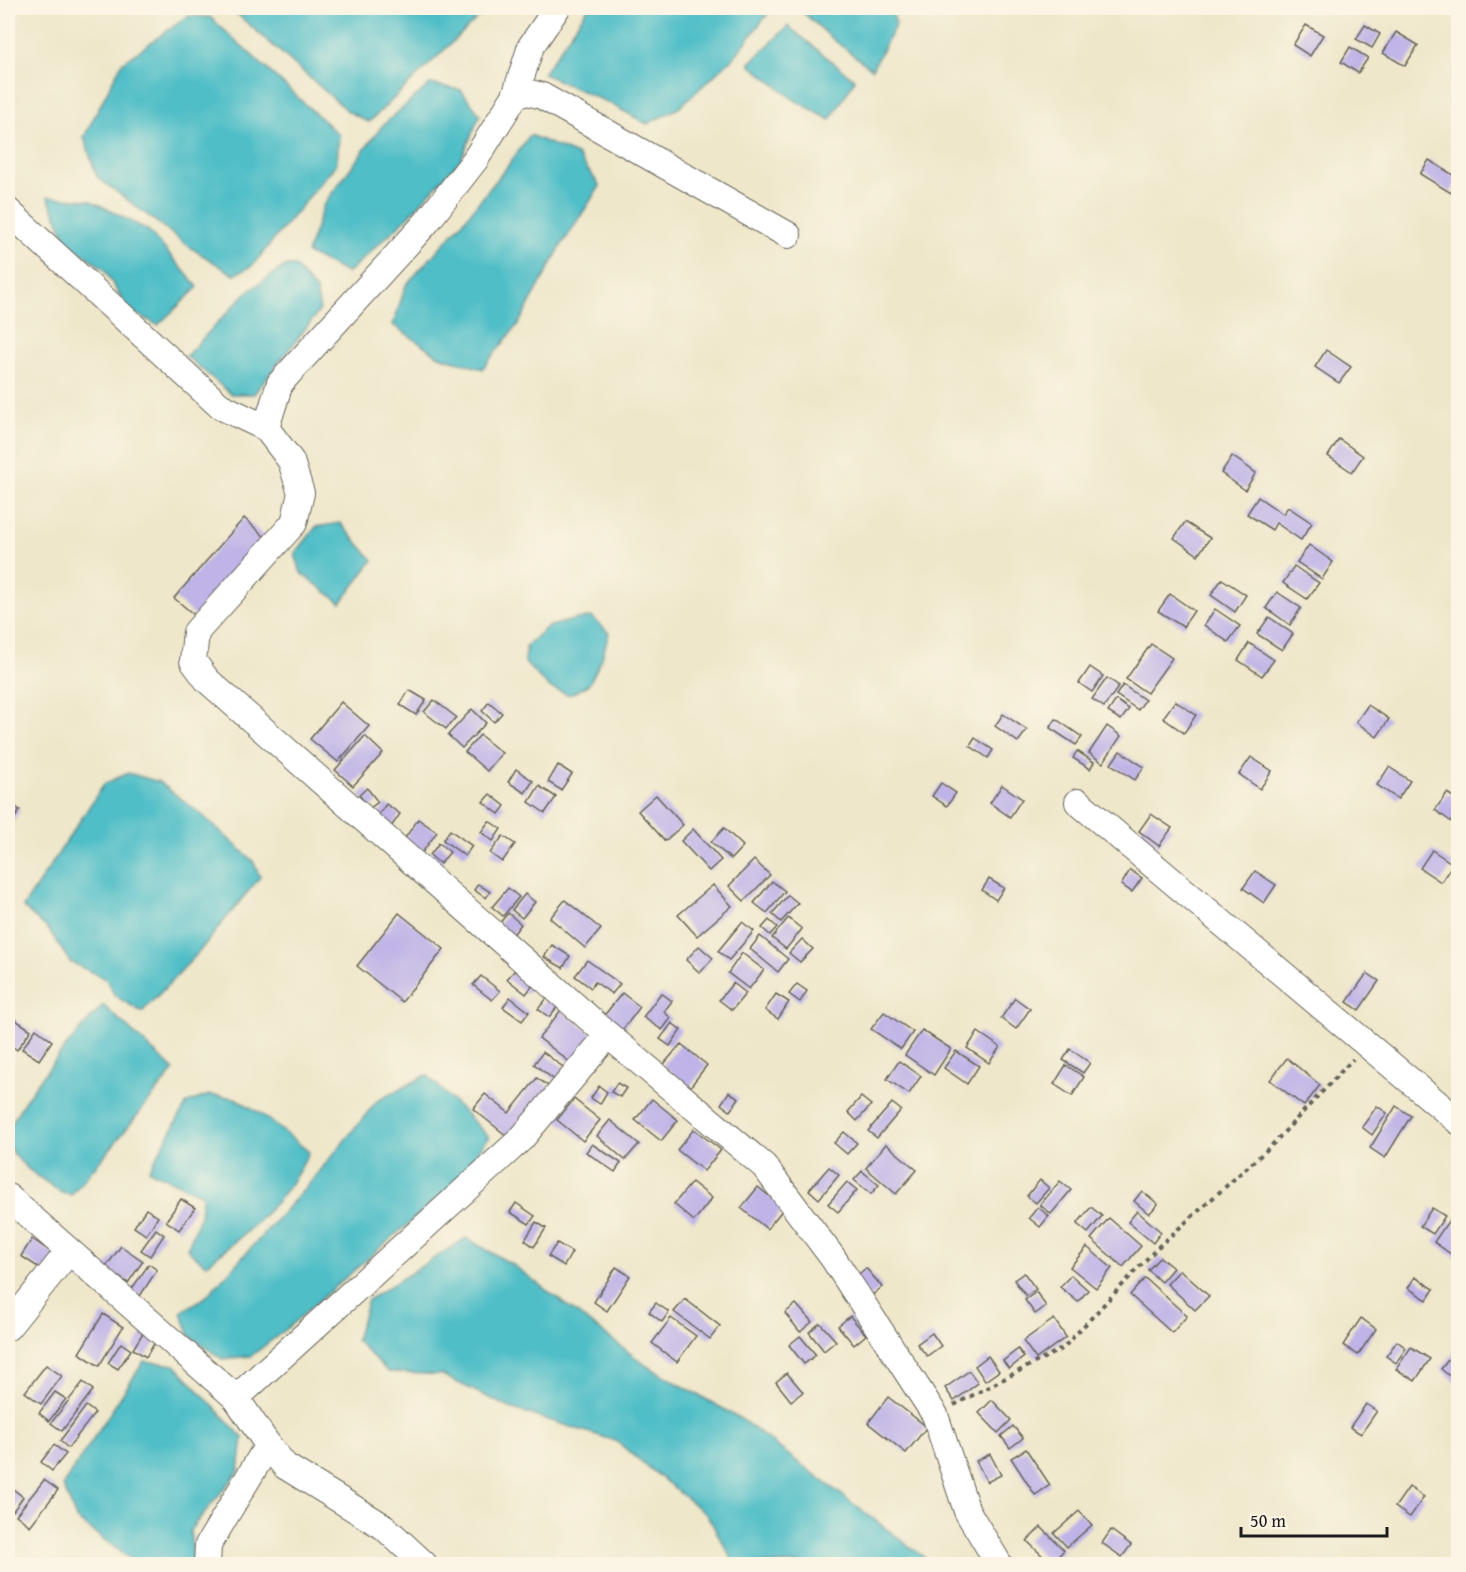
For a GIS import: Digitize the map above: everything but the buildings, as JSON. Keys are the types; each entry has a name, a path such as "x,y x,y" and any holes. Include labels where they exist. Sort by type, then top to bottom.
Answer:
{"street":[{"path":"266,428 279,383 426,223 475,160 515,96 531,46 557,8"},
{"path":"515,96 527,92 542,96 788,235"},
{"path":"8,211 220,406 266,428 291,461 301,494 294,523 196,632 193,661 207,680 608,1035 764,1166 833,1258 935,1415 967,1511 999,1564"},
{"path":"1077,802 1458,1121"},
{"path":"236,1398 521,1139 608,1035"},
{"path":"8,1197 236,1398 285,1466 384,1527 424,1564"},
{"path":"8,1327 61,1261"},
{"path":"207,1564 208,1545 268,1445"}],"path":[{"path":"935,1415 1063,1348 1158,1247 1270,1147 1368,1044"}],"water":[{"path":"230,8 488,8 369,122 349,112"},
{"path":"588,8 772,8 736,55 679,108 647,124 609,103 543,74"},
{"path":"798,8 891,8 896,24 872,69 835,41"},
{"path":"188,16 210,17 339,135 337,163 252,266 234,275 191,248 97,177 84,137 122,63"},
{"path":"788,26 855,80 830,120 793,99 749,64"},
{"path":"430,84 461,90 480,115 461,159 401,224 347,273 307,253 324,204 382,126"},
{"path":"530,135 577,155 600,186 561,246 519,323 482,369 439,356 393,325 406,285 458,228"},
{"path":"48,197 90,200 148,230 198,287 158,325 128,310 104,269 68,243"},
{"path":"285,266 295,266 316,291 320,310 254,394 231,394 186,356 246,293"},
{"path":"340,523 373,560 341,603 301,573 295,554 316,527"},
{"path":"592,617 609,633 602,658 589,684 570,695 550,688 525,663 526,646 547,627"},
{"path":"128,773 159,782 201,814 253,861 260,877 198,953 142,1012 115,996 106,979 70,962 49,930 23,907 104,784"},
{"path":"103,1005 174,1070 71,1195 62,1193 17,1158 8,1143 9,1131 17,1114 45,1072"},
{"path":"427,1075 489,1137 452,1186 285,1330 251,1356 222,1359 190,1336 181,1312 207,1296 309,1184 377,1101"},
{"path":"209,1095 235,1098 263,1115 309,1152 289,1186 265,1215 206,1265 187,1249 200,1217 202,1195 149,1170 187,1103"},
{"path":"466,1238 513,1265 647,1366 741,1419 933,1564 735,1564 707,1515 616,1441 510,1408 442,1375 388,1372 356,1340 368,1300"},
{"path":"144,1361 175,1365 243,1438 239,1471 190,1530 194,1564 137,1564 76,1519 63,1485"}]}
